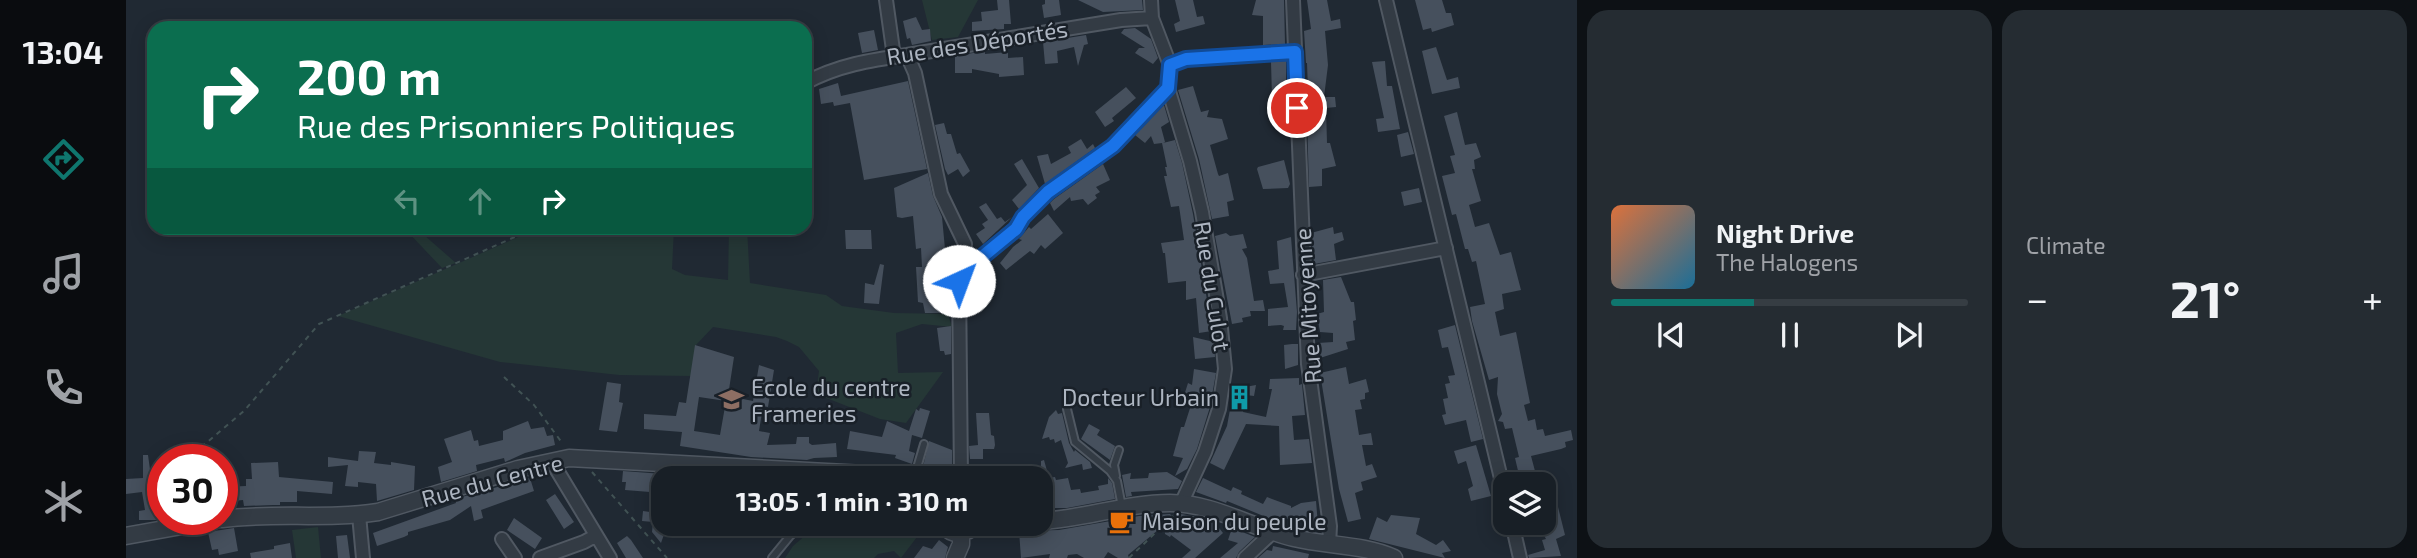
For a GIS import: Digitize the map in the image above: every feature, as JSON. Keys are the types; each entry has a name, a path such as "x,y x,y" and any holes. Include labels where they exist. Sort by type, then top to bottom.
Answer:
{"street":[{"path":"886,0 901,56 915,73 941,194 965,244 960,275 961,466"},
{"path":"1151,0 1152,18 1170,65 1186,59 1295,52"},
{"name":"Rue Mitoyenne","path":"1293,0 1308,364 1331,531 1329,545"},
{"path":"1386,0 1500,472"},
{"name":"Rue des Déportés","path":"812,80 874,58 901,56 1121,20 1152,18"},
{"name":"Rue du Culot","path":"1170,65 1168,88 1191,162 1202,212 1220,317 1225,369 1219,409 1209,441 1181,504"},
{"path":"960,275 1016,229 1023,217 1048,192 1113,146 1168,88"},
{"path":"1303,275 1446,248"},
{"name":"Rue du Centre","path":"238,517 359,515 378,512 518,469 588,457 736,466"},
{"path":"559,460 595,536 610,558"},
{"path":"1053,519 1160,503 1181,504 1214,511 1273,532 1329,545 1372,551 1394,558"},
{"path":"359,515 363,558"},
{"path":"126,536 147,532"},
{"path":"1245,558 1273,532"},
{"path":"1515,535 1520,558"},
{"path":"540,558 595,536"},
{"path":"955,558 964,536"},
{"path":"502,539 515,558"}],"lane":[{"path":"1067,409 1075,442 1111,471 1117,481"},
{"path":"917,466 923,444"},
{"path":"1119,450 1114,465 1122,509"},
{"path":"772,558 790,536"}],"path":[{"path":"205,444 244,411 319,324 518,235"},
{"path":"504,377 527,398 561,440 559,460"},
{"path":"588,457 593,473 667,558"},
{"path":"1129,558 1165,527 1181,504"}],"shaded area":[{"path":"922,0 978,0 958,37 932,40"},
{"path":"411,235 424,235 456,263 442,268"},
{"path":"523,235 674,235 672,269 685,275 728,280 729,235 747,235 750,283 826,295 842,306 894,313 948,314 952,327 922,324 896,333 898,373 943,372 906,423 880,419 816,394 819,371 799,347 776,337 713,327 696,345 691,376 619,375 500,362 338,316"},
{"path":"318,527 321,558 296,558 292,530"},
{"path":"805,536 917,536 901,558 894,551 878,554 874,558 785,558"}],"building":[{"path":"997,0 1009,0 1011,24 1004,24 1004,29 972,31 972,22 982,21 981,12 998,10"},
{"path":"1045,0 1059,0 1061,15 1044,18 1042,5"},
{"path":"1078,0 1142,0 1143,10 1103,12"},
{"path":"1175,0 1193,0 1197,17 1203,16 1205,24 1176,32 1174,24 1180,21"},
{"path":"1256,0 1284,0 1285,44 1263,45 1263,16 1252,15"},
{"path":"1307,0 1327,0 1331,21 1340,19 1341,28 1325,31 1328,65 1324,97 1335,97 1336,107 1326,108 1327,143 1330,143 1336,166 1322,169 1322,186 1309,187 1307,117 1310,117 1306,99 1308,90 1304,31 1311,29"},
{"path":"1415,0 1442,0 1446,13 1451,13 1454,25 1432,32 1431,28 1423,30"},
{"path":"916,17 922,30 930,29 931,41 912,45 910,38 907,39 903,21"},
{"path":"1135,28 1151,39 1158,58 1153,64 1135,53 1139,48 1145,48 1121,33 1124,29"},
{"path":"874,30 878,50 862,53 858,33"},
{"path":"1086,35 1088,44 1084,45 1078,66 1074,47 1057,51 1058,63 1045,64 1043,42"},
{"path":"1436,47 1447,80 1458,77 1460,88 1432,94 1422,51"},
{"path":"985,51 985,54 1008,52 1008,58 1023,57 1024,75 999,77 999,74 972,69 972,73 955,73 955,56"},
{"path":"1286,61 1286,87 1282,87 1282,97 1272,97 1271,62"},
{"path":"1385,61 1387,86 1392,86 1400,129 1378,132 1376,119 1384,118 1372,62"},
{"path":"908,81 927,169 864,180 850,103 834,106 833,102 821,104 819,89 838,83 841,96"},
{"path":"1193,86 1201,112 1209,110 1207,117 1222,119 1228,139 1210,145 1219,176 1228,173 1234,200 1227,202 1229,216 1212,219 1199,159 1178,90"},
{"path":"1126,87 1136,98 1105,127 1095,112"},
{"path":"1164,105 1169,122 1161,127 1165,142 1163,143 1175,140 1182,163 1212,331 1199,333 1196,298 1186,300 1186,281 1168,283 1165,253 1161,243 1184,240 1179,206 1171,207 1164,176 1167,176 1167,167 1162,143 1154,144 1151,136 1145,143 1135,135"},
{"path":"1457,112 1465,145 1476,143 1481,157 1474,160 1475,169 1472,169 1481,201 1469,205 1475,227 1489,223 1500,255 1511,252 1521,290 1502,294 1504,309 1495,312 1500,336 1516,332 1530,403 1524,405 1528,421 1535,419 1537,430 1543,429 1545,436 1571,430 1573,440 1565,442 1566,447 1531,456 1535,471 1518,472 1515,458 1519,457 1512,428 1505,429 1503,422 1498,421 1502,414 1497,394 1498,377 1489,380 1472,321 1470,307 1485,304 1476,261 1472,262 1468,249 1465,249 1456,214 1452,215 1442,176 1455,173 1450,156 1455,155 1444,116"},
{"path":"944,123 947,134 951,134 957,154 960,153 970,171 963,177 958,169 948,175 945,169 935,125"},
{"path":"1408,132 1414,154 1401,157 1397,135"},
{"path":"1081,139 1087,149 1093,144 1095,148 1045,184 1037,156 1048,154 1051,164 1071,153 1068,147"},
{"path":"1022,159 1039,188 1019,209 1012,200 1027,185 1014,164"},
{"path":"1284,160 1290,184 1288,188 1263,189 1258,167"},
{"path":"1103,164 1110,180 1096,187 1100,192 1095,195 1097,198 1088,205 1083,199 1071,201 1070,197 1054,211 1050,203 1054,199"},
{"path":"928,173 933,196 942,217 945,249 955,249 951,273 945,273 947,313 925,313 923,303 918,302 916,267 922,267 921,248 916,249 913,216 897,217 894,188"},
{"path":"1419,188 1422,202 1404,206 1401,192"},
{"path":"986,203 997,219 1001,217 1005,222 1012,217 983,244 976,234 985,228 982,224 988,220 979,207"},
{"path":"1048,214 1063,233 1045,249 1041,245 1034,254 1030,251 1006,270 1000,263 1022,240 1019,239 1029,227 1031,229"},
{"path":"1333,227 1334,234 1342,232 1344,240 1334,244 1336,260 1314,264 1311,233"},
{"path":"845,230 871,230 872,249 846,249"},
{"path":"1226,233 1230,236 1243,234 1247,248 1242,249 1247,258 1254,301 1263,300 1265,311 1250,311 1251,316 1242,318 1243,322 1232,324 1215,236"},
{"path":"1291,237 1296,330 1283,330 1284,326 1281,325 1268,326 1268,309 1288,307 1284,283 1270,284 1268,271 1279,269 1277,241"},
{"path":"880,264 884,265 879,304 864,303 865,283 874,285"},
{"path":"1341,277 1351,302 1354,302 1355,340 1346,342 1348,349 1320,358 1318,343 1333,342 1333,333 1320,332 1317,314 1324,312 1323,280"},
{"path":"1455,325 1483,439 1471,442 1466,420 1445,425 1442,415 1446,414 1443,399 1448,398 1445,384 1450,383 1448,376 1455,375 1448,347 1442,348 1438,330"},
{"path":"951,326 951,354 945,355 944,351 940,351 937,328"},
{"path":"1193,337 1214,342 1215,357 1195,359"},
{"path":"1298,344 1298,365 1285,369 1284,345"},
{"name":"Ecole du centre Frameries","path":"695,345 734,357 728,396 753,401 759,365 774,370 768,407 763,406 759,431 770,433 767,445 796,444 797,437 809,437 809,443 812,445 836,443 837,457 807,460 751,457 680,446 682,432 644,429 644,414 676,416 679,402 686,403","holes":["699,397 726,401 720,435 694,431"]},
{"path":"1346,367 1349,384 1366,379 1369,392 1365,393 1365,399 1360,400 1362,409 1355,410 1359,435 1371,433 1373,445 1362,445 1366,466 1372,464 1377,477 1361,482 1363,490 1355,493 1361,519 1348,522 1339,489 1320,373"},
{"path":"1194,369 1216,373 1210,407 1197,449 1187,469 1175,476 1183,458 1173,456 1181,427 1184,427 1191,405 1182,402 1188,383 1192,385"},
{"path":"1299,378 1305,415 1292,416 1294,440 1309,439 1312,463 1280,465 1279,426 1246,424 1224,470 1210,463 1227,426 1233,393 1230,393 1234,384 1245,387 1256,385 1254,396 1246,395 1243,412 1266,417 1272,389 1269,389 1270,379"},
{"path":"607,382 621,384 619,402 623,403 617,432 599,430"},
{"path":"920,408 930,411 922,438 912,435 909,451 915,453 912,464 895,458 896,455 847,449 850,431 882,437 887,421 909,431 916,409 919,411"},
{"path":"1056,410 1058,414 1062,413 1069,443 1074,452 1075,450 1090,462 1092,468 1083,470 1082,464 1065,468 1068,463 1061,440 1055,443 1054,439 1050,440 1049,437 1042,439 1049,417"},
{"path":"976,413 989,413 991,435 994,436 994,449 983,449 983,459 970,459 969,446 978,445"},
{"path":"528,421 531,429 544,427 547,436 553,435 555,445 505,462 504,458 476,465 477,471 441,482 438,467 452,462 444,439 471,430 474,441 478,440 479,446 503,440 503,431"},
{"path":"1089,424 1100,430 1097,435 1115,446 1110,460 1081,439"},
{"path":"929,441 952,450 952,466 923,466"},
{"path":"1476,445 1491,496 1471,501 1468,489 1473,486 1466,461 1458,464 1454,451"},
{"path":"359,451 376,452 374,463 391,465 391,462 415,466 414,490 377,501 376,484 358,482 358,487 345,486 348,465 328,467 328,457 358,461"},
{"path":"143,455 147,455 147,520 139,520 139,511 145,510 142,492 126,494 126,479 143,478"},
{"path":"278,462 279,477 333,482 332,494 297,491 297,502 244,506 243,500 238,500 238,486 246,486 246,479 252,479 251,463"},
{"path":"623,471 651,473 651,522 642,521 643,511 650,512 650,492 625,490 626,482 622,482"},
{"path":"1167,472 1182,481 1178,489 1131,492 1132,496 1126,497 1122,475 1131,473 1130,479 1148,478 1149,473"},
{"path":"1053,477 1056,480 1068,478 1071,490 1080,489 1081,493 1099,490 1098,486 1108,484 1108,478 1112,483 1115,499 1053,508"},
{"path":"530,478 534,491 481,510 483,518 474,521 471,506 450,520 408,532 404,537 377,546 373,533 456,503 455,499"},
{"path":"1203,478 1231,491 1233,487 1242,491 1241,494 1263,504 1267,497 1291,508 1301,503 1316,501 1318,525 1305,526 1305,517 1285,519 1283,524 1227,501 1226,503 1196,492"},
{"path":"555,494 574,522 564,529 546,500"},
{"path":"1556,508 1565,535 1556,539 1561,556 1529,558 1528,555 1545,550 1542,540 1546,539 1544,535 1556,535"},
{"path":"1170,514 1178,523 1181,514 1197,517 1215,523 1223,533 1195,558 1182,558 1191,550 1171,535 1170,537 1165,534 1164,525 1128,555 1129,558 1118,558 1108,552 1104,558 1084,558 1077,554 1068,555 1067,558 1049,558 1050,554 1021,558 1019,536 1053,536 1053,530 1139,516"},
{"path":"1391,515 1420,518 1416,534 1436,545 1443,540 1451,551 1442,553 1445,558 1369,539 1377,517 1387,522"},
{"path":"514,518 542,538 535,549 507,530"},
{"path":"1232,528 1255,537 1236,558 1220,558 1238,543 1228,540"},
{"path":"209,535 235,535 238,551 219,555 218,549 212,550"},
{"path":"347,535 350,558 338,558 336,536"},
{"path":"627,536 643,558 626,558 617,543"},
{"path":"939,540 948,547 945,558 914,558 923,546 932,549"},
{"path":"290,543 292,558 251,558 250,553"},
{"path":"1273,546 1309,554 1308,558 1258,558 1267,550 1272,551"}],"place":[{"name":"Docteur Urbain","path":"1239,397"},
{"name":"Ecole du centre Frameries","path":"731,400"},
{"name":"Maison du peuple","path":"1122,521"}],"route":[{"path":"959,281 960,275 1016,229 1023,217 1048,192 1113,146 1168,88 1170,65 1186,59 1295,52 1297,108"}]}
